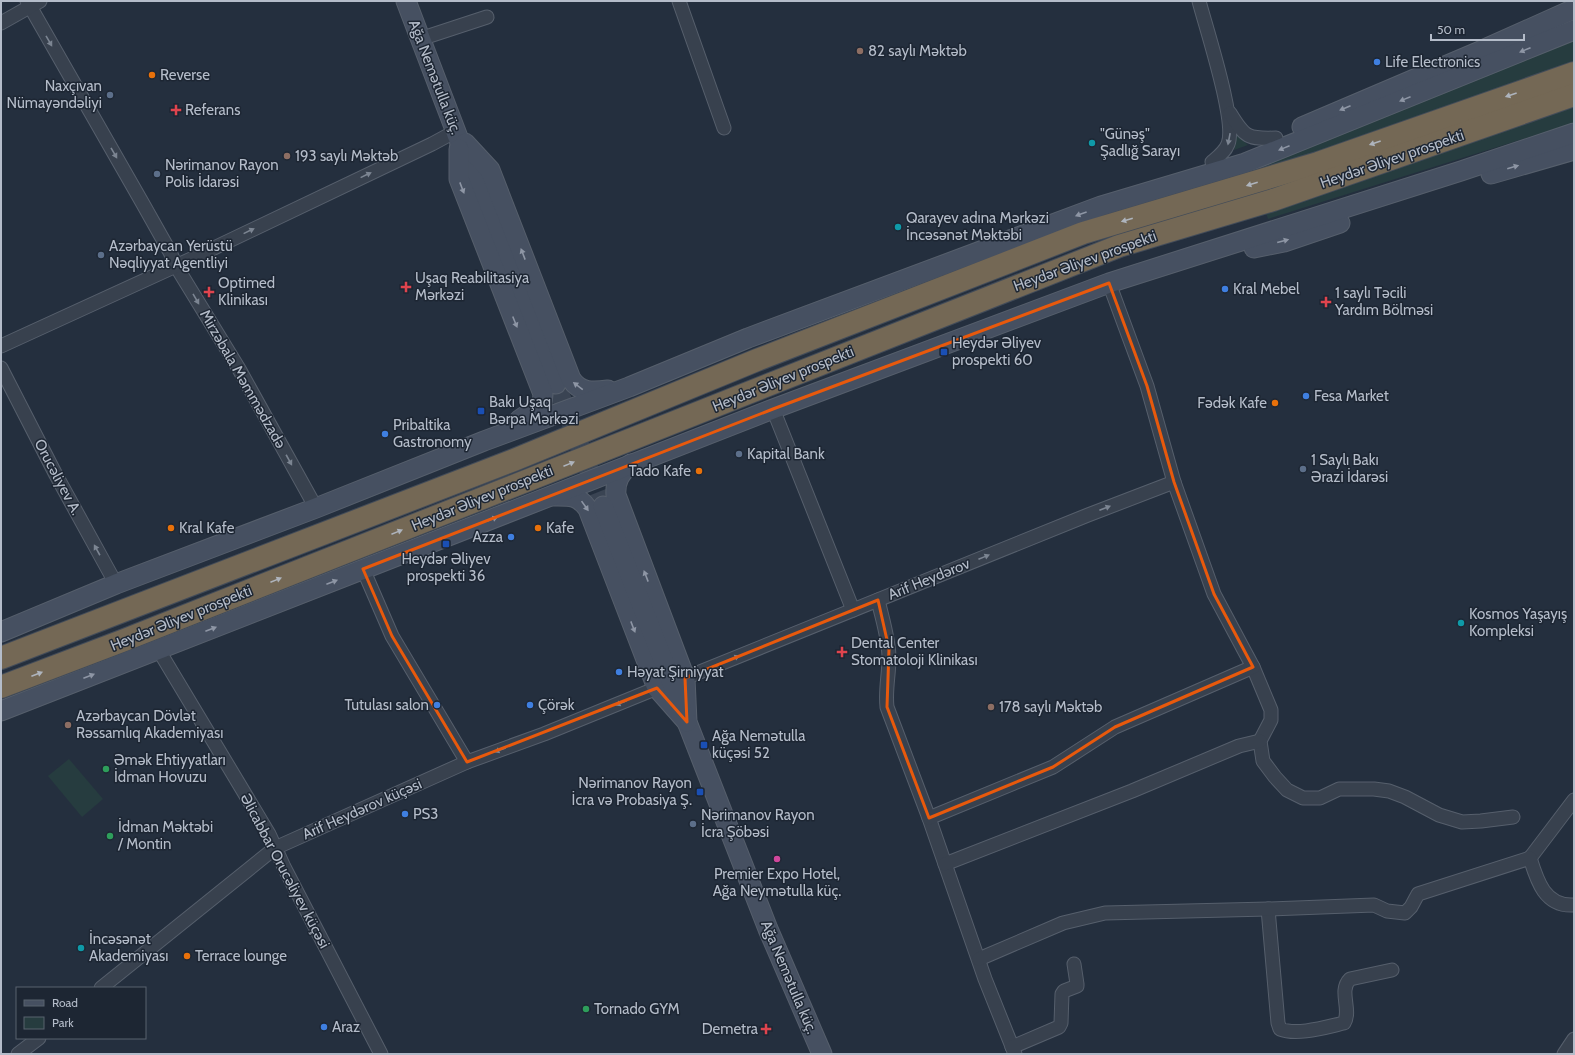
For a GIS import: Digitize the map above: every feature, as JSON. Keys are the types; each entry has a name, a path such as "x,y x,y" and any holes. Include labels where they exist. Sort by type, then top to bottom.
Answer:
{"highway":[{"name":"Heydər Əliyev prospekti","path":"1,658 514,460 757,360 1083,233 1318,163 1574,73"},
{"name":"Heydər Əliyev prospekti","path":"1,688 137,636 1119,246 1274,200 1574,95"}],"main road":[{"name":"Ağa Nemətulla küç.","path":"406,1 556,384"},
{"path":"1,632 116,584 316,508 484,441 629,387 748,338 1101,206 1276,138 1574,10"},
{"path":"1101,206 1250,162 1574,30"},
{"path":"1,711 773,409 1109,283 1461,171 1574,133"},
{"path":"460,140 490,170 574,383 580,389 596,392 629,387"},
{"path":"460,140 459,179 543,391 544,398 542,404 537,409 484,441"},
{"path":"1149,270 1284,242 1490,174 1574,150"},
{"name":"Ağa Nemətulla küç.","path":"631,464 619,475 616,483 616,495 685,678 687,722 768,930 822,1054"},
{"path":"550,496 576,497 583,501 588,508 657,688"},
{"path":"603,506 687,722"},
{"name":"Ağa Nemətulla küç.","path":"657,688 687,722"}],"street":[{"path":"679,1 724,128"},
{"path":"1199,1 1228,110 1230,136 1228,144 1225,151 1212,162"},
{"path":"1,23 32,3"},
{"name":"Mirzəbala Məmmədzadə","path":"32,3 170,252 176,266 239,369 316,508"},
{"path":"420,39 487,17"},
{"path":"1228,110 1242,132 1249,137 1257,139 1276,138"},
{"path":"1,346 176,266 432,144 460,140"},
{"path":"1109,283 1147,386 1174,482 1214,594 1253,667 1271,710 1271,720 1260,741 1263,761 1275,777 1287,790 1303,798 1320,798 1339,789 1374,789 1389,791 1400,795 1439,815 1462,822 1513,817"},
{"name":"Orucəliyev A.","path":"1,368 56,475 116,584"},
{"path":"773,409 853,610"},
{"name":"Arif Heydərov","path":"685,678 1088,515 1174,482"},
{"path":"363,570 392,636 468,762"},
{"path":"878,600 889,649 885,693 887,707 929,818 985,979 1014,1051 1059,1027 1061,1023 1062,994 1064,991 1075,987 1077,984 1074,964"},
{"name":"Əlicabbar Orucəliyev küçəsi","path":"158,649 265,828 381,1054"},
{"path":"929,818 1053,767 1116,727 1253,667"},
{"name":"Arif Heydərov küçəsi","path":"102,987 275,848 468,762 544,734 657,688"},
{"path":"945,864 1132,791 1239,746 1260,741"},
{"path":"979,959 1063,923 1105,913 1374,905 1387,911 1405,912 1411,907 1418,894 1530,858 1574,800"},
{"path":"1530,858 1538,883 1545,894 1566,906 1574,905"},
{"path":"1268,909 1280,1029 1286,1031 1315,1029 1344,1023 1347,1018 1345,989 1347,982 1350,979 1392,970"},
{"path":"18,1054 38,1039"},
{"path":"1564,1054 1574,1039"}],"highlighted area":[{"path":"1109,283 1147,386 1174,482 1214,594 1253,667 1115,727 1053,767 929,818 887,707 889,649 878,600 685,678 687,722 657,688 467,762 392,636 363,569 773,409"}],"green space":[{"path":"1574,36 1574,63 1252,175 1250,170"},
{"path":"1574,106 1574,123 1268,219 1266,213"},
{"path":"1233,128 1239,137 1248,145 1234,150 1235,144"},
{"path":"69,759 103,799 82,817 48,776"}],"tunnel":[{"path":"556,384 603,506"}],"place":[{"name":"82 saylı Məktəb","path":"860,51"},
{"name":"Life Electronics","path":"1377,62"},
{"name":"Reverse","path":"152,75"},
{"name":"Naxçıvan Nümayəndəliyi","path":"110,95"},
{"name":"Referans","path":"176,110"},
{"name":"\"Günəş\" Şadlığ Sarayı","path":"1092,143"},
{"name":"193 saylı Məktəb","path":"287,156"},
{"name":"Nərimanov Rayon Polis İdarəsi","path":"157,174"},
{"name":"Qarayev adına Mərkəzi İncəsənət Məktəbi","path":"898,227"},
{"name":"Azərbaycan Yerüstü Nəqliyyat Agentliyi","path":"101,255"},
{"name":"Uşaq Reabilitasiya Mərkəzi","path":"406,287"},
{"name":"Kral Mebel","path":"1225,289"},
{"name":"Optimed Klinikası","path":"209,292"},
{"name":"1 saylı Təcili Yardım Bölməsi","path":"1326,302"},
{"name":"Heydər Əliyev prospekti 60","path":"944,352"},
{"name":"Fesa Market","path":"1306,396"},
{"name":"Fədək Kafe","path":"1275,403"},
{"name":"Bakı Uşaq Bərpa Mərkəzi","path":"481,411"},
{"name":"Pribaltika Gastronomy","path":"385,434"},
{"name":"Kapital Bank","path":"739,454"},
{"name":"1 Saylı Bakı Ərazi İdarəsi","path":"1303,469"},
{"name":"Tado Kafe","path":"699,471"},
{"name":"Kral Kafe","path":"171,528"},
{"name":"Kafe","path":"538,528"},
{"name":"Azza","path":"511,537"},
{"name":"Heydər Əliyev prospekti 36","path":"446,544"},
{"name":"Kosmos Yaşayış Kompleksi","path":"1461,623"},
{"name":"Dental Center Stomatoloji Klinikası","path":"842,652"},
{"name":"Həyat Şirniyyat","path":"619,672"},
{"name":"Tutulası salon","path":"437,705"},
{"name":"Çörək","path":"530,705"},
{"name":"178 saylı Məktəb","path":"991,707"},
{"name":"Azərbaycan Dövlət Rəssamlıq Akademiyası","path":"68,725"},
{"name":"Ağa Nemətulla küçəsi 52","path":"704,745"},
{"name":"Əmək Ehtiyyatları İdman Hovuzu","path":"106,769"},
{"name":"Nərimanov Rayon İcra və Probasiya Ş.","path":"700,792"},
{"name":"PS3","path":"405,814"},
{"name":"Nərimanov Rayon İcra Şöbəsi","path":"693,824"},
{"name":"İdman Məktəbi / Montin","path":"110,836"},
{"name":"Premier Expo Hotel, Ağa Neymətulla küç.","path":"777,859"},
{"name":"İncəsənət Akademiyası","path":"81,948"},
{"name":"Terrace lounge","path":"187,956"},
{"name":"Tornado GYM","path":"586,1009"},
{"name":"Araz","path":"324,1027"},
{"name":"Demetra","path":"766,1029"}]}
